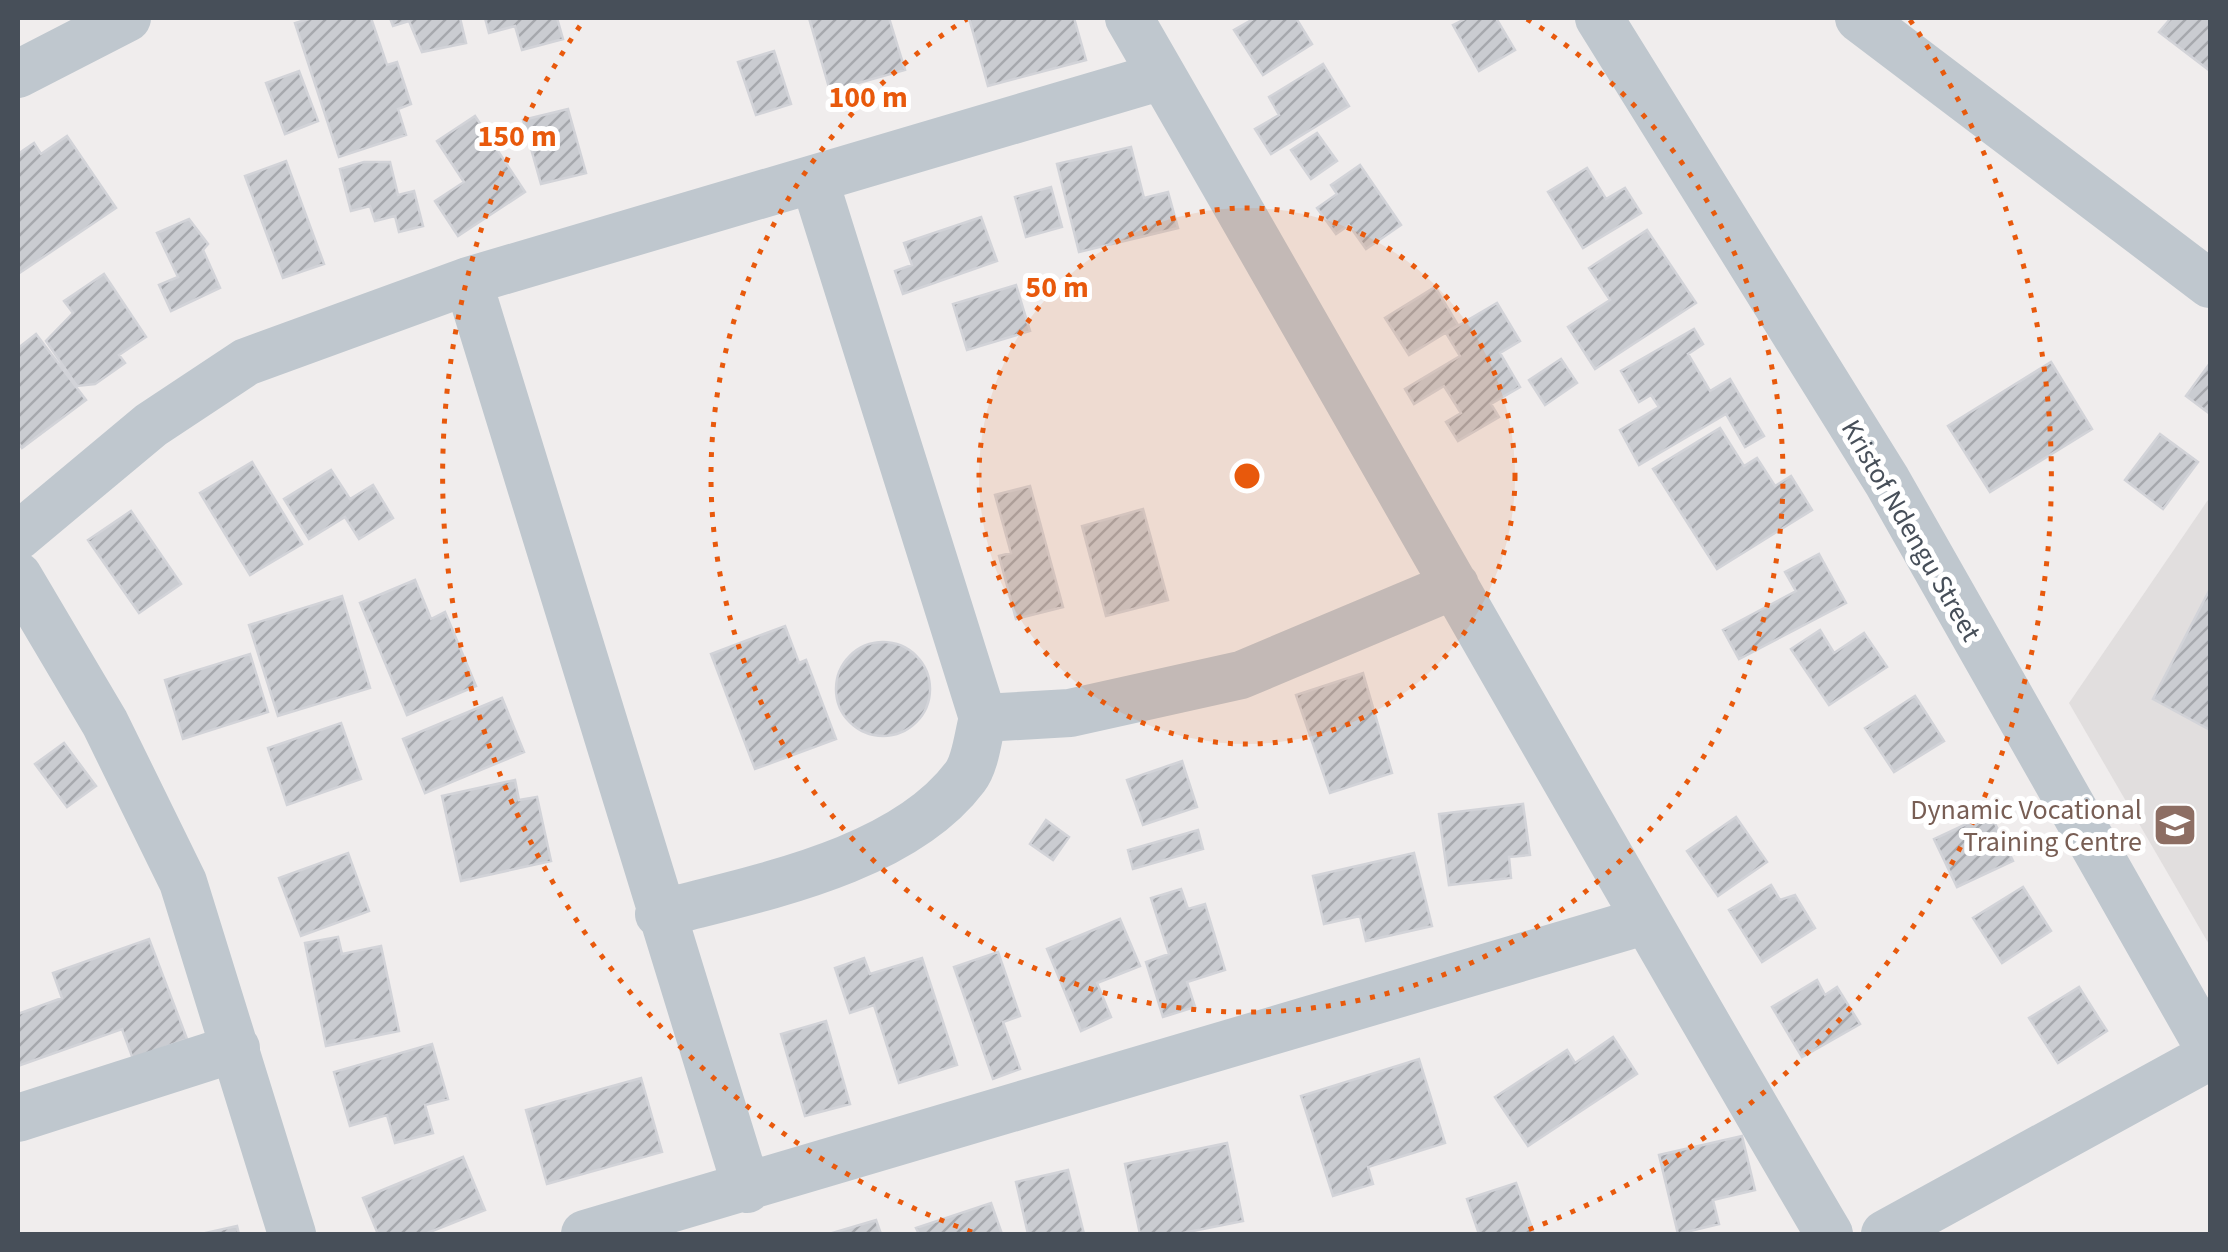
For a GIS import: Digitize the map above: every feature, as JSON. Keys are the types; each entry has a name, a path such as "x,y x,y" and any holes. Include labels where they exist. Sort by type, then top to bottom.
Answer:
{"street":[{"path":"18,74 126,18"},
{"path":"1129,18 1644,921 1829,1234"},
{"name":"Kristof Ndengu Street","path":"1599,18 1886,481 2210,1053"},
{"path":"1858,18 2210,284"},
{"path":"18,536 151,425 246,362 468,281 1162,76"},
{"path":"659,914 790,880 908,831 968,775 983,718 814,179"},
{"path":"468,281 659,914 747,1190"},
{"path":"18,576 106,723 183,882 292,1234"},
{"path":"983,718 1070,714 1241,675 1455,585"},
{"path":"585,1234 747,1190 1644,921"},
{"path":"18,1118 236,1048"},
{"path":"1885,1234 2210,1053"}],"shaded area":[{"name":"Dynamic Vocational Training Centre","path":"2210,497 2210,946 2069,703"}],"building":[{"path":"312,18 371,18 387,65 397,62 411,104 398,109 406,135 339,157 295,23"},
{"path":"390,18 460,18 466,43 422,52 409,21 393,26"},
{"path":"485,18 557,18 563,39 522,50 515,26 489,33"},
{"path":"809,18 889,18 905,70 830,91"},
{"path":"969,18 1074,18 1086,60 988,86"},
{"path":"1255,18 1296,18 1312,44 1263,75 1234,30"},
{"path":"1467,18 1496,18 1515,50 1479,71 1453,25"},
{"path":"2171,18 2210,18 2210,71 2159,32"},
{"path":"774,51 791,104 756,115 738,62"},
{"path":"1323,64 1349,106 1271,154 1255,129 1279,115 1269,97"},
{"path":"299,71 318,121 285,134 266,83"},
{"path":"568,109 586,173 541,184 523,120"},
{"path":"475,116 525,192 458,236 435,201 464,182 437,141"},
{"path":"1317,133 1337,161 1311,179 1291,150"},
{"path":"67,136 116,208 18,274 18,154 34,143 41,154"},
{"path":"1131,147 1144,198 1168,192 1178,228 1079,252 1057,164"},
{"path":"286,161 324,264 283,278 245,176"},
{"path":"364,162 390,162 398,195 414,191 423,226 399,232 395,216 375,221 370,206 351,211 340,169"},
{"path":"1360,165 1401,225 1366,249 1349,225 1336,234 1317,208 1337,194 1331,185"},
{"path":"1587,168 1606,199 1625,188 1641,213 1583,248 1548,192"},
{"path":"1051,187 1062,227 1026,237 1015,197"},
{"path":"981,217 997,261 903,294 895,271 912,265 904,243"},
{"path":"189,219 208,244 203,250 220,288 171,311 159,285 178,277 157,233"},
{"path":"1647,230 1696,303 1595,369 1568,327 1610,300 1589,268"},
{"path":"104,274 146,337 119,355 125,363 95,384 77,386 46,341 73,313 64,301"},
{"path":"1016,285 1030,331 967,350 953,304"},
{"path":"1435,287 1458,325 1409,355 1385,318"},
{"path":"1497,303 1520,341 1500,353 1520,387 1491,404 1499,417 1458,441 1446,422 1461,413 1444,386 1414,404 1405,389 1460,356 1446,333"},
{"path":"1694,329 1703,344 1688,354 1710,391 1730,379 1764,436 1745,447 1726,414 1639,465 1620,430 1659,407 1651,395 1639,402 1621,371"},
{"path":"36,334 86,400 22,448 18,442 18,348"},
{"path":"1561,359 1577,383 1545,405 1529,380"},
{"path":"2051,362 2092,429 1990,492 1948,426"},
{"path":"2210,363 2210,414 2186,396"},
{"path":"1720,428 1744,466 1757,458 1775,486 1791,476 1812,510 1717,569 1653,469"},
{"path":"2160,434 2198,462 2163,509 2125,480"},
{"path":"252,462 302,544 250,575 200,493"},
{"path":"331,470 350,499 373,485 393,518 359,539 345,517 309,539 284,499"},
{"path":"1030,486 1063,607 1016,619 999,556 1011,553 995,495"},
{"path":"1143,509 1168,600 1106,616 1082,526"},
{"path":"131,511 181,584 139,613 88,540"},
{"path":"1819,554 1846,603 1739,659 1723,630 1796,591 1785,572"},
{"path":"415,580 431,619 445,612 476,686 407,715 360,603"},
{"path":"2210,589 2210,730 2153,699"},
{"path":"342,596 370,688 278,716 249,625"},
{"path":"785,626 799,663 806,660 836,739 755,769 711,654"},
{"path":"1820,630 1834,653 1864,633 1887,667 1829,705 1791,649"},
{"path":"883,642 901,646 916,656 926,671 930,689 926,707 916,722 901,732 883,736 865,732 850,722 840,707 836,689 840,671 850,656 865,646"},
{"path":"250,654 268,712 183,739 165,680"},
{"path":"1363,673 1392,773 1330,793 1296,695"},
{"path":"1915,696 1944,741 1894,772 1865,728"},
{"path":"502,698 524,752 425,793 403,739"},
{"path":"341,723 361,779 287,805 268,748"},
{"path":"64,743 96,786 67,807 35,764"},
{"path":"1182,761 1197,807 1143,825 1127,780"},
{"path":"515,780 519,800 537,797 551,861 461,881 442,796"},
{"path":"1523,804 1530,855 1509,857 1511,878 1449,885 1439,814"},
{"path":"1990,813 2013,861 1957,887 1934,839"},
{"path":"1736,817 1767,862 1718,896 1687,851"},
{"path":"1046,820 1069,837 1053,860 1030,844"},
{"path":"1198,830 1203,849 1133,869 1128,850"},
{"path":"348,853 369,911 301,936 279,878"},
{"path":"1414,853 1432,926 1366,941 1360,916 1324,924 1313,876"},
{"path":"1771,885 1780,900 1795,895 1815,928 1762,962 1729,910"},
{"path":"2023,887 2051,931 2002,963 1973,918"},
{"path":"1181,889 1188,909 1205,904 1225,970 1187,982 1195,1007 1163,1017 1146,962 1169,954 1151,898"},
{"path":"1120,919 1140,966 1097,983 1111,1017 1081,1031 1047,949"},
{"path":"338,937 342,954 381,946 399,1031 326,1046 305,943"},
{"path":"149,939 187,1039 133,1059 122,1029 18,1066 18,1014 62,998 53,973"},
{"path":"998,952 1020,1016 1003,1022 1020,1069 993,1079 954,967"},
{"path":"864,958 870,974 922,958 957,1065 899,1083 874,1005 850,1013 835,968"},
{"path":"1817,980 1825,995 1837,987 1860,1024 1802,1057 1772,1007"},
{"path":"2079,987 2107,1031 2058,1063 2029,1018"},
{"path":"826,1021 850,1104 805,1116 781,1034"},
{"path":"1613,1037 1637,1074 1528,1146 1495,1097 1567,1050 1575,1063"},
{"path":"432,1044 448,1099 425,1105 433,1133 395,1143 387,1115 350,1126 334,1072"},
{"path":"1419,1059 1445,1143 1368,1167 1373,1184 1333,1196 1301,1096"},
{"path":"641,1078 662,1152 547,1184 526,1110"},
{"path":"1742,1136 1755,1190 1713,1200 1719,1224 1678,1234 1659,1155"},
{"path":"1227,1143 1243,1221 1178,1234 1140,1234 1125,1164"},
{"path":"463,1157 485,1210 425,1234 378,1234 363,1198"},
{"path":"1068,1170 1084,1234 1028,1234 1016,1182"},
{"path":"1516,1183 1534,1234 1479,1234 1467,1199"},
{"path":"991,1203 1002,1234 919,1234 916,1228"},
{"path":"876,1220 881,1234 829,1234"},
{"path":"237,1226 239,1234 201,1234"}],"place":[{"name":"Dynamic Vocational Training Centre","path":"2175,825"}]}
